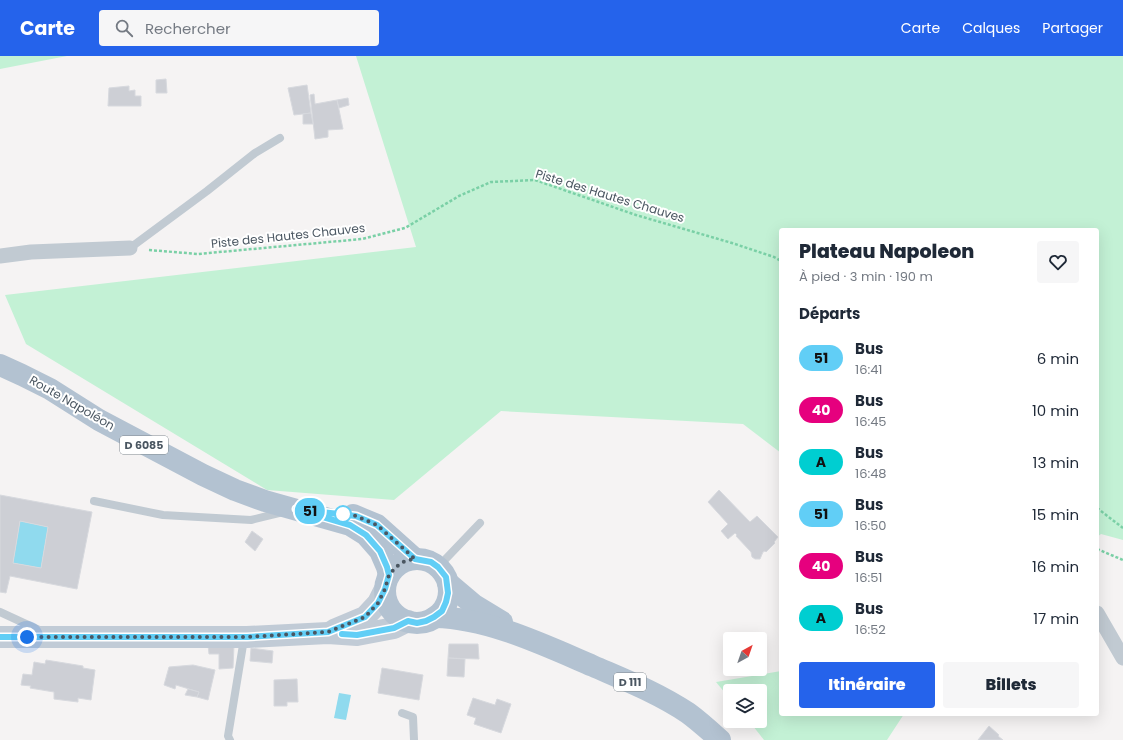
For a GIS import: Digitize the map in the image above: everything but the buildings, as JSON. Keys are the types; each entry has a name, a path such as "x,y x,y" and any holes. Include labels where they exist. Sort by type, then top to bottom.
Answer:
{"main road":[{"name":"Route Napoléon","path":"0,365 22,374 50,389 99,420 202,476 265,501 350,525 366,535 380,551 387,567 387,582"},
{"name":"Route Napoléon","path":"296,509 356,516 377,525 415,559"},
{"path":"328,632 365,617 378,603 387,582 396,567 405,561 415,559 431,562 443,575 448,593 446,602 442,611 426,621 417,623 408,621 400,618 391,609 386,598 387,582"},
{"name":"D 111","path":"443,575 474,605 530,639"},
{"name":"D 111","path":"434,617 466,620 530,639 646,690 688,713 720,740"},
{"path":"0,637 247,637 328,632 357,635 394,628 408,621"}],"street":[{"path":"0,256 31,252 130,248"},
{"path":"1099,616 1123,658"}],"lane":[{"path":"130,248 207,191 255,153 280,138"},
{"path":"94,501 163,515 251,520 296,509"},
{"path":"443,575 480,523"},
{"path":"0,612 54,637"},
{"path":"230,740 228,736 239,668 243,645 247,637"},
{"path":"402,713 413,717 414,740"}],"path":[{"name":"Piste des Hautes Chauves","path":"130,248 198,254 362,239 405,228 459,196 491,182 535,180 636,215 732,243 779,260"},
{"path":"1099,510 1123,528"},
{"path":"1099,550 1123,560"}],"green space":[{"path":"0,56 67,56 0,69"},
{"path":"356,56 1123,56 1123,540 1101,534 1099,536 1099,228 779,228 779,451 743,424 501,411 394,500 267,490 26,344 5,295 416,247"},
{"path":"779,671 779,716 903,716 887,740 764,740 755,728 767,728 767,684 723,684 723,690 716,682 751,676 767,676 767,673"}],"water":[{"path":"20,521 48,527 41,568 13,563"},
{"path":"339,693 351,695 346,720 334,718"}],"bus line":[{"name":"51","path":"0,637 247,637 328,632 365,617 378,603 385,589 389,575 380,551 366,535 350,525 296,509 356,516 377,525 415,559 431,562 438,567 446,577 448,583 446,602 442,611 434,617 426,621 417,623 408,621 394,628 357,635 342,634"}],"route":[{"path":"27,637 247,637 328,632 365,617 378,603 385,589 389,575 396,567 405,561 415,559 377,525 356,516 343,514"}]}
